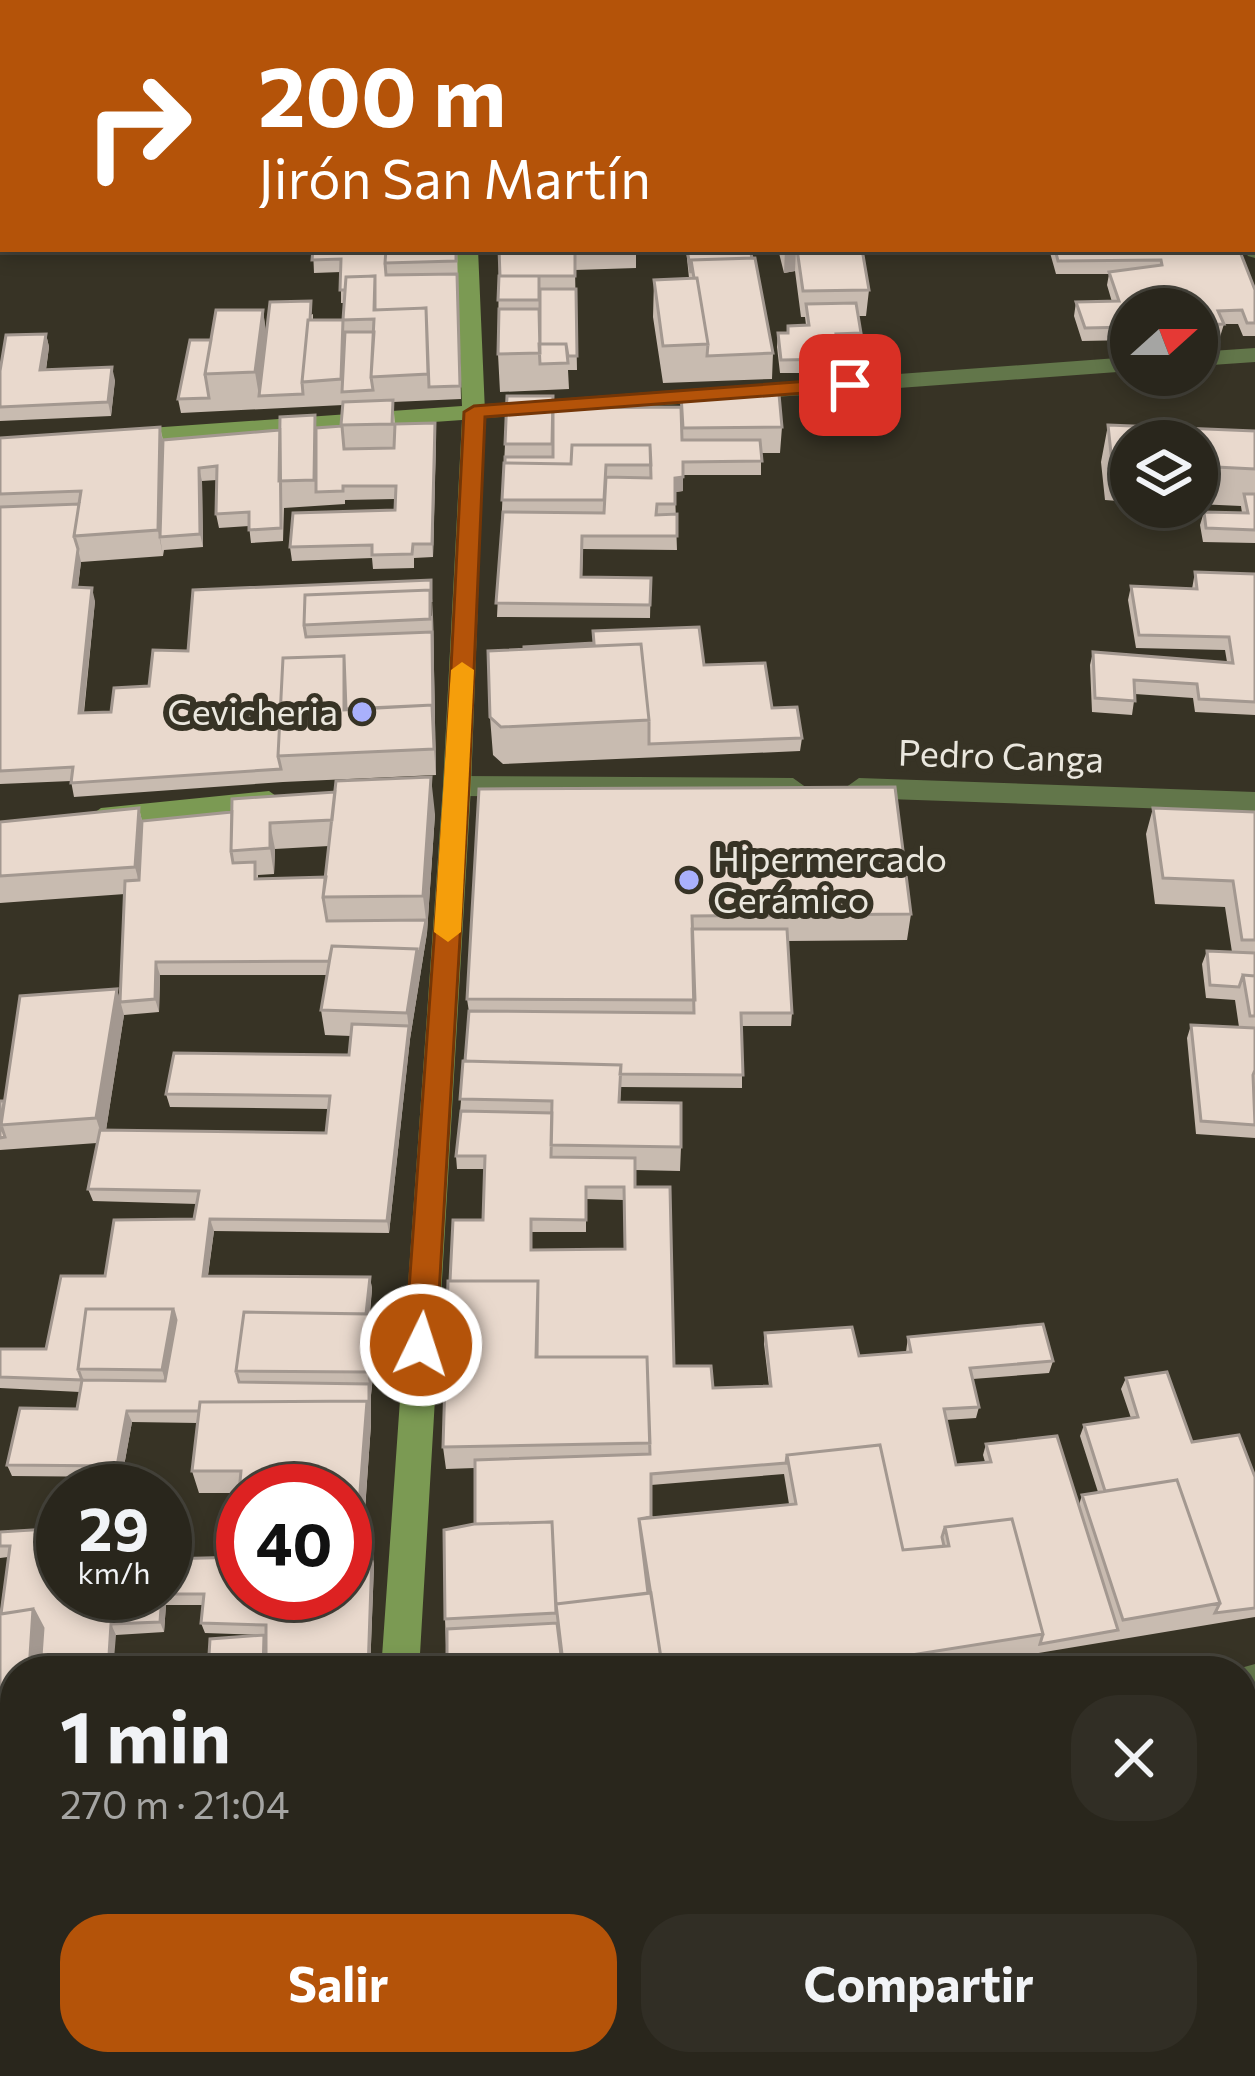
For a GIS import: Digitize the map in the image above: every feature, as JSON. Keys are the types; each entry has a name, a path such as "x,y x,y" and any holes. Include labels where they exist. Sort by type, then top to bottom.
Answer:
{"street":[{"path":"401,1656 446,787 474,412 467,252"},
{"path":"1218,358 1255,355"},
{"path":"95,439 1110,366"},
{"name":"Pedro Canga","path":"446,787 963,789 1255,802"},
{"path":"70,822 301,798"}],"building":[{"path":"313,252 386,252 386,275 457,274 460,386 429,387 426,308 375,310 375,276 346,277 345,290 340,290 341,259 312,260"},
{"path":"386,252 456,252 456,261 385,263"},
{"path":"499,252 575,252 575,276 500,276"},
{"path":"688,252 751,252 752,258 691,260 691,273"},
{"path":"797,252 863,252 869,290 803,291"},
{"path":"1056,252 1240,252 1255,290 1255,323 1247,323 1242,310 1218,311 1218,288 1115,288 1109,272 1162,265 1161,260 1058,261"},
{"path":"755,258 773,353 707,356 691,260"},
{"path":"375,276 374,310 426,308 428,374 371,377 374,319 343,320 346,277"},
{"path":"499,276 539,276 539,300 498,300"},
{"path":"697,278 708,344 663,346 654,280"},
{"path":"540,289 576,289 577,356 568,356 566,344 540,344"},
{"path":"311,301 303,394 259,396 270,302"},
{"path":"1110,301 1110,327 1085,328 1076,302"},
{"path":"856,303 861,333 836,334 840,359 781,360 778,333 788,333 788,326 809,325 806,304"},
{"path":"499,309 539,309 540,353 498,354"},
{"path":"216,310 263,310 255,372 205,374"},
{"path":"308,320 343,320 341,379 302,382"},
{"path":"345,332 374,332 373,390 342,392"},
{"path":"46,334 40,370 112,367 108,402 0,407 6,335"},
{"path":"190,340 211,340 205,374 209,398 178,399"},
{"path":"539,344 566,344 568,363 540,364"},
{"path":"681,394 779,394 782,427 683,428"},
{"path":"507,396 553,396 552,444 505,444"},
{"path":"393,400 392,424 341,425 343,402"},
{"path":"681,407 682,440 760,440 762,461 683,462 683,477 675,478 675,504 657,504 656,515 677,514 677,536 582,536 581,577 651,578 650,605 496,603 503,512 604,513 606,477 651,478 650,445 572,445 571,464 505,463 505,457 553,457 553,408"},
{"path":"315,415 314,480 279,481 280,417"},
{"path":"435,423 432,544 413,544 412,554 372,555 372,545 290,547 293,513 395,510 396,486 343,486 343,491 316,492 316,428 342,426 344,449 394,448 395,424"},
{"path":"160,427 158,530 74,536 81,491 0,494 0,438"},
{"path":"1218,429 1255,431 1255,469 1218,467"},
{"path":"280,430 281,528 249,530 249,512 216,514 217,466 199,468 200,534 160,537 163,440"},
{"path":"572,445 650,445 651,465 606,465 604,500 502,500 504,463 571,464"},
{"path":"1244,494 1255,494 1255,530 1206,528 1218,528 1218,512 1248,513"},
{"path":"79,504 73,587 92,588 79,713 111,712 114,688 149,686 153,650 188,651 193,590 431,580 431,602 430,590 305,595 304,625 306,637 432,632 433,717 432,705 346,709 344,656 283,658 281,769 71,783 73,767 0,771 0,507"},
{"path":"1195,572 1255,574 1255,702 1199,699 1197,684 1134,680 1135,701 1095,698 1093,652 1233,663 1229,637 1139,635 1131,586 1197,589"},
{"path":"430,590 430,619 304,625 305,595"},
{"path":"699,627 704,665 765,663 772,708 797,707 802,738 649,744 641,644 524,649 594,643 593,631"},
{"path":"641,644 649,720 501,727 490,717 488,651"},
{"path":"344,656 344,710 432,705 434,749 278,756 283,658"},
{"path":"431,777 423,896 323,897 336,781"},
{"name":"Hipermercado Cerámico","path":"895,787 911,914 692,916 695,1000 467,999 479,789"},
{"path":"335,792 332,820 270,823 270,848 231,851 232,799"},
{"path":"139,808 135,867 0,876 0,822"},
{"path":"1153,808 1255,812 1255,940 1242,940 1233,881 1163,878"},
{"path":"232,812 233,863 255,862 255,879 326,877 327,921 426,920 418,961 417,949 332,946 329,961 156,962 155,999 120,1002 125,881 139,880 142,821"},
{"path":"692,929 787,929 792,1013 741,1013 743,1075 620,1074 621,1065 465,1061 469,1011 694,1013"},
{"path":"332,946 417,949 407,1013 321,1010"},
{"path":"1207,951 1255,953 1255,976 1243,975 1239,987 1210,985"},
{"path":"1243,975 1255,976 1255,1016 1250,1016"},
{"path":"117,989 96,1118 1,1125 20,996"},
{"path":"352,1024 409,1026 387,1221 210,1219 203,1276 370,1277 366,1314 244,1312 236,1371 239,1382 369,1384 369,1412 367,1401 200,1402 199,1411 127,1411 117,1464 7,1465 20,1408 77,1409 82,1380 0,1377 0,1349 46,1349 61,1276 105,1276 114,1220 194,1219 199,1191 88,1189 100,1130 326,1133 330,1096 166,1094 174,1053 349,1055","holes":["86,1309 173,1309 176,1320 165,1381 82,1380 78,1369"]},
{"path":"1191,1025 1255,1028 1255,1125 1201,1121"},
{"path":"463,1061 621,1065 619,1102 681,1103 681,1147 551,1145 552,1101 460,1099"},
{"path":"0,1101 4,1101 1,1125 5,1137 0,1138"},
{"path":"461,1111 552,1113 551,1157 635,1158 635,1187 670,1187 674,1366 711,1366 713,1388 771,1386 765,1333 852,1327 859,1356 911,1352 908,1337 1043,1324 1053,1361 970,1368 979,1407 944,1409 956,1465 991,1462 986,1444 1057,1436 1118,1630 1040,1644 1043,1634 1012,1519 945,1527 944,1546 903,1550 880,1445 787,1455 786,1463 651,1474 651,1517 639,1519 648,1593 556,1604 552,1522 475,1524 475,1460 650,1454 647,1357 537,1357 538,1281 450,1281 453,1220 483,1220 485,1156 456,1156","holes":["586,1187 624,1187 625,1249 531,1250 531,1219 586,1220"]},
{"path":"448,1281 538,1281 536,1357 647,1357 650,1443 443,1447"},
{"path":"86,1309 173,1309 162,1370 78,1369"},
{"path":"244,1312 373,1314 367,1372 236,1371"},
{"path":"1167,1372 1192,1442 1239,1435 1255,1477 1255,1608 1215,1613 1220,1603 1177,1480 1105,1491 1084,1425 1138,1417 1126,1378"},
{"path":"367,1401 362,1464 216,1464 216,1471 192,1471 200,1402"},
{"path":"880,1445 903,1550 949,1546 945,1527 1012,1519 1043,1634 905,1656 661,1656 639,1519 796,1504 787,1455"},
{"path":"1177,1480 1220,1603 1123,1620 1082,1495"},
{"path":"552,1522 556,1613 445,1619 444,1530 474,1524"},
{"path":"36,1530 36,1615 33,1609 1,1614 10,1546 0,1546 0,1532"},
{"path":"192,1558 216,1558 216,1620 370,1620 369,1656 266,1656 266,1625 201,1623 204,1594 192,1594"},
{"path":"651,1593 661,1656 562,1656 556,1604"},
{"path":"33,1609 30,1656 0,1656 0,1614"},
{"path":"39,1620 160,1620 111,1624 109,1656 41,1656 43,1628"},
{"path":"557,1623 561,1656 447,1656 447,1629"},
{"path":"264,1635 263,1656 209,1656 210,1639"}],"slow traffic":[{"path":"448,932 462,670"}],"place":[{"name":"Cevicheria","path":"362,712"},
{"name":"Hipermercado Cerámico","path":"689,880"}],"route":[{"path":"421,1345 457,786 474,412 850,385"}]}
